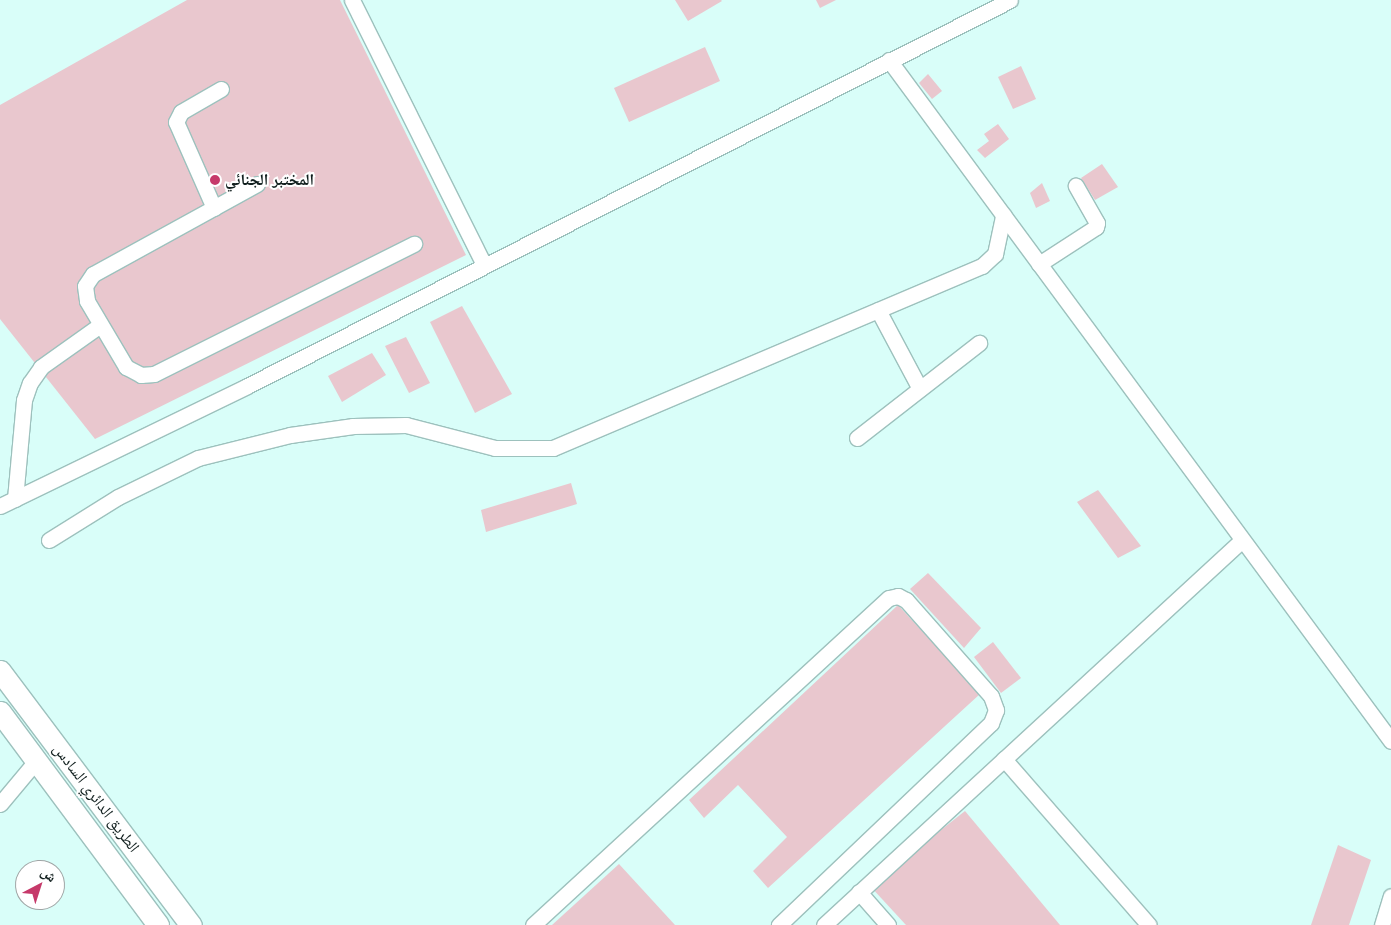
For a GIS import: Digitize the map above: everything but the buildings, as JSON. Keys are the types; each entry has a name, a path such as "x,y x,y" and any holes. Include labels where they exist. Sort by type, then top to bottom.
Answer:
{"highway":[{"name":"الطريق الدائري السادس","path":"0,671 191,925"},
{"name":"الطريق الدائري السادس","path":"0,712 158,925"}],"street":[{"path":"352,0 484,265"},
{"path":"0,506 1010,0"},
{"path":"890,60 1391,741"},
{"path":"214,208 176,122 181,112 221,89"},
{"path":"257,184 93,274 85,286 87,301 99,326 126,368 141,375 154,374 414,244"},
{"path":"1039,264 1096,227 1097,223 1076,186"},
{"path":"49,540 118,497 179,466 234,447 290,435 353,426 406,425 495,448 553,448 990,261 995,254 1003,215"},
{"path":"878,310 920,390"},
{"path":"15,499 24,400 30,383 41,367 99,326"},
{"path":"857,438 980,343"},
{"path":"824,925 1242,540"},
{"path":"532,925 889,598 898,596 906,600 991,696 996,710 991,723 779,925"},
{"path":"1004,759 1149,925"},
{"path":"0,804 36,761"},
{"path":"860,892 888,925"},
{"path":"1382,925 1391,896"}],"place":[{"name":"المختبر الجنائي","path":"215,180"}]}
